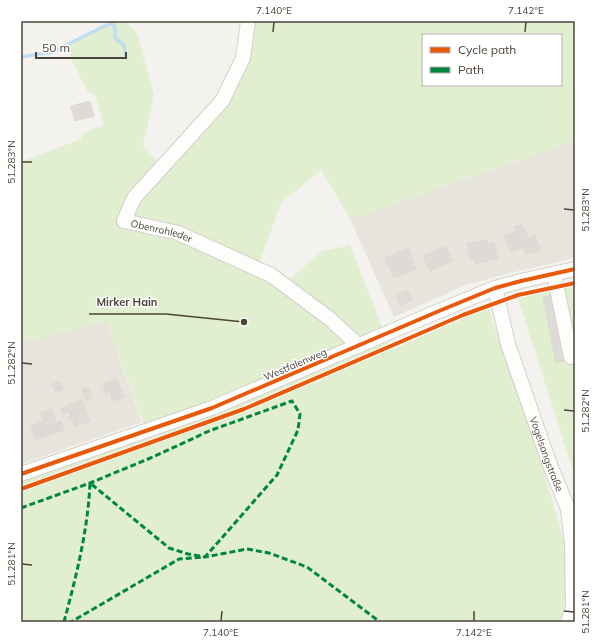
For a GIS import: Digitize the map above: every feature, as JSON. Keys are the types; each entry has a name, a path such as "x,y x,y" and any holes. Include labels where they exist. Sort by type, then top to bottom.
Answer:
{"street":[{"name":"Obenrohleder","path":"248,21 243,58 222,101 134,198 124,221 178,233 271,275 330,319 359,346"},
{"name":"Westfalenweg","path":"21,474 212,408 495,288 575,269"},
{"path":"554,274 571,357"},
{"name":"Vogelsangstraße","path":"495,288 508,344 550,465 568,510 572,544 574,607 568,622"}],"shaded area":[{"path":"575,141 575,258 466,285 394,317 350,219"},
{"path":"106,321 142,422 21,464 21,341"}],"green space":[{"path":"110,21 126,21 137,33 154,95 143,146 161,164 196,134 240,80 251,21 575,21 575,141 350,219 321,170 281,203 256,272 278,289 321,252 350,245 391,350 488,307 542,466 567,552 564,622 21,622 21,482 149,438 106,321 21,341 21,162 81,139 83,133 104,125 95,95 88,92 64,45"},
{"path":"575,286 575,477 518,298"}],"building":[{"path":"90,101 94,116 75,121 71,106"},
{"path":"522,224 534,251 526,254 523,247 511,252 504,236 516,231 514,227"},
{"path":"535,235 541,250 535,253 529,238"},
{"path":"486,240 487,244 494,242 498,258 475,264 474,258 471,259 467,244"},
{"path":"446,246 452,261 430,271 423,256"},
{"path":"408,248 416,269 394,278 385,258"},
{"path":"407,290 412,300 400,305 396,295"},
{"path":"552,295 566,361 556,363 543,297"},
{"path":"117,379 124,397 113,401 110,392 106,393 103,384"},
{"path":"60,382 63,389 55,392 52,384"},
{"path":"88,387 92,398 86,400 82,389"},
{"path":"82,400 90,421 75,426 73,419 70,420 70,412 77,409 75,403"},
{"path":"75,403 77,409 63,414 61,408"},
{"path":"51,409 59,431 36,440 31,426 44,421 41,413"},
{"path":"61,421 64,431 60,433 56,423"}],"waterway":[{"path":"21,57 52,52 115,21"},
{"path":"111,24 115,27 115,38 124,45 125,54"}],"marked path":[{"path":"21,508 90,483 153,457 209,431 292,401 300,414 298,430 277,475 205,557 179,559 71,622"},
{"path":"64,622 84,536 90,483 169,548 188,554 205,557 247,549 269,553 307,567 380,622"}],"cycle path":[{"path":"21,474 212,408 495,288 575,269"},
{"path":"21,489 244,409 463,315 518,295 575,283"}],"place":[{"name":"Mirker Hain","path":"244,322"}]}
